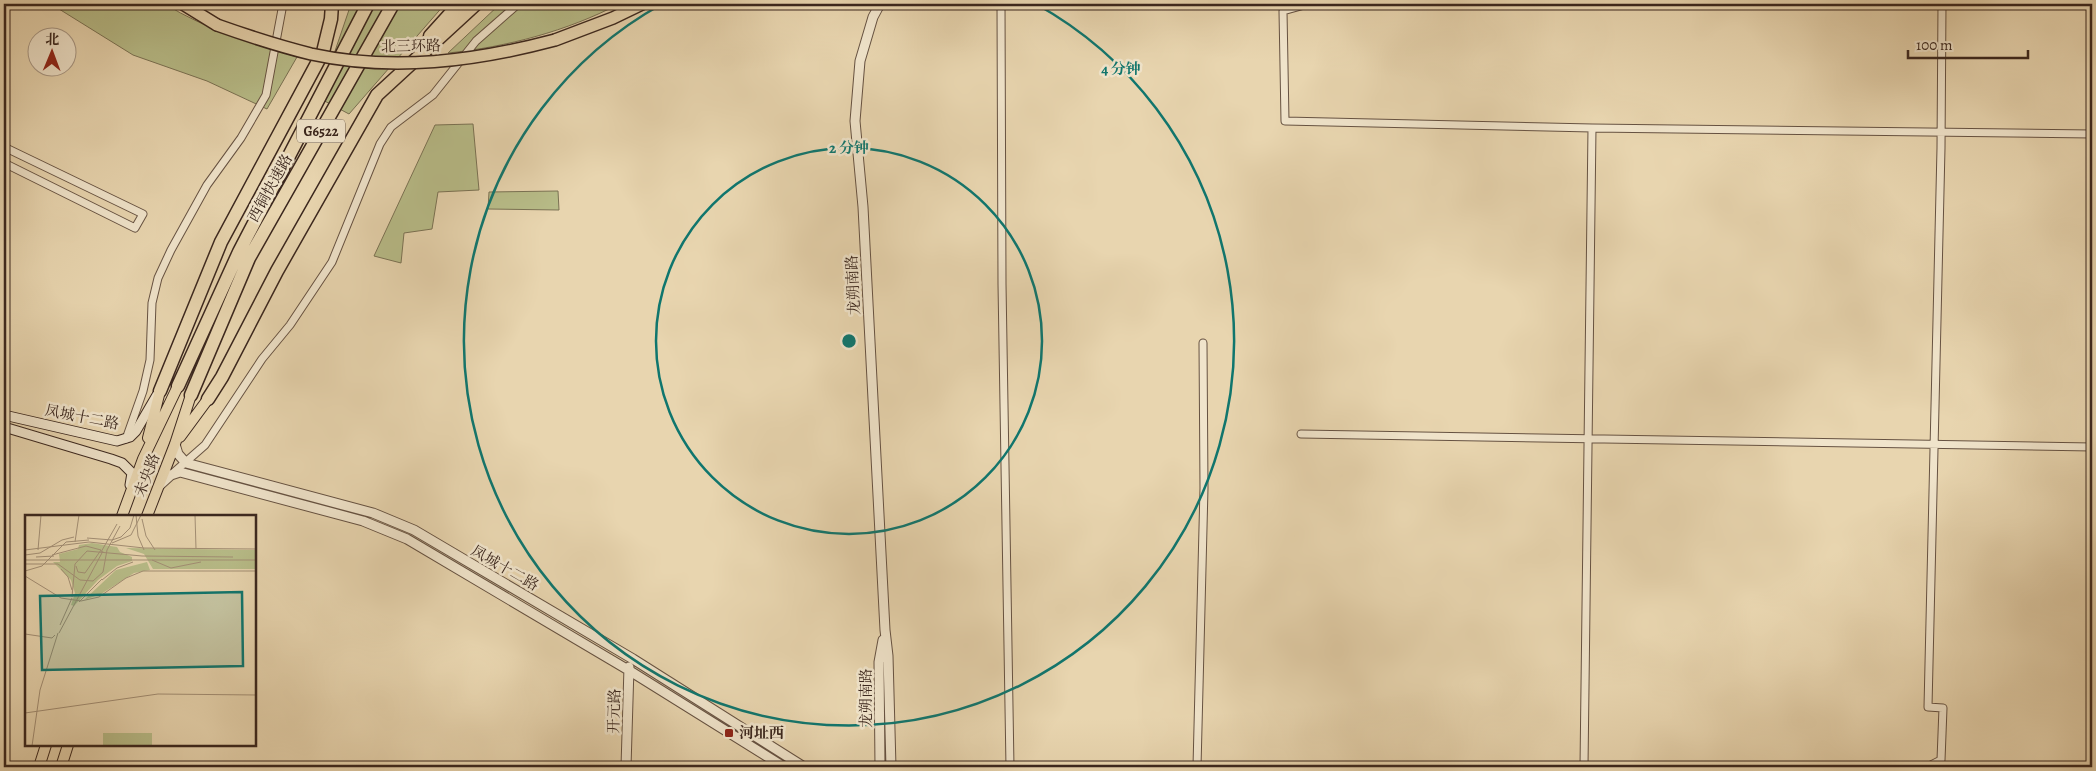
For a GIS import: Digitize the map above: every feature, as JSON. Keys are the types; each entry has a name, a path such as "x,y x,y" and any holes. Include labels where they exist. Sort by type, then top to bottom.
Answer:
{"highway":[{"name":"北三环路","path":"183,4 217,25 260,40 312,54 370,62 426,63 472,59 556,40 613,18 642,4"},
{"path":"331,19 332,4"},
{"path":"160,391 221,242 323,52 336,4"},
{"name":"西铜快速路","path":"178,386 239,252 368,4"},
{"name":"西铜快速路","path":"191,395 249,258 393,4"},
{"path":"208,399 222,377 277,271 377,96 459,4"},
{"path":"377,96 476,4"}],"main road":[{"path":"143,459 178,386"},
{"path":"143,459 160,391"},
{"path":"175,444 191,395"},
{"path":"175,444 208,399"},
{"name":"未央路","path":"147,515 175,444"},
{"name":"未央路","path":"122,515 143,459"},
{"path":"39,767 46,746"},
{"path":"61,767 68,746"}],"street":[{"path":"126,439 143,391 150,360 152,303 158,278 171,250 207,185 241,138 266,95 283,4"},
{"path":"158,487 205,444 262,359 290,325 332,262 380,144 391,127 433,95 476,41 518,4"},
{"name":"龙朔南路","path":"880,4 873,17 860,61 855,121 863,207 885,630 888,656 891,767"},
{"path":"1001,4 1002,284 1010,767"},
{"path":"1308,4 1283,11 1285,121 1592,128 2092,134"},
{"path":"1927,767 1941,760 1943,708 1928,707 1941,132 1942,4"},
{"path":"1584,767 1592,128"},
{"path":"4,147 143,214 135,228 4,164"},
{"path":"1197,767 1204,498 1202,343"},
{"name":"凤城十二路","path":"4,415 117,441 130,438 160,391"},
{"name":"凤城十二路","path":"4,427 91,452 122,464 132,473 126,503"},
{"path":"1301,434 2092,447"},
{"path":"175,444 178,454 186,463"},
{"name":"凤城十二路","path":"186,463 373,513 414,530 629,657 804,767"},
{"name":"凤城十二路","path":"171,475 180,472 256,491 363,521 407,539 630,671 784,767"},
{"name":"龙朔南路","path":"880,767 879,662 885,630"},
{"name":"开元路","path":"626,767 629,657"},
{"path":"876,767 880,758"}],"green space":[{"path":"51,4 165,4 212,28 297,57 267,109 207,81 133,55"},
{"path":"351,4 445,4 349,114 319,98"},
{"path":"500,4 619,4 558,30 492,47 448,53"},
{"path":"473,124 479,190 438,192 432,229 404,233 401,263 374,256 435,125"},
{"path":"558,191 559,210 488,209 489,192"}],"place":[{"name":"河址西","path":"729,733"}]}
